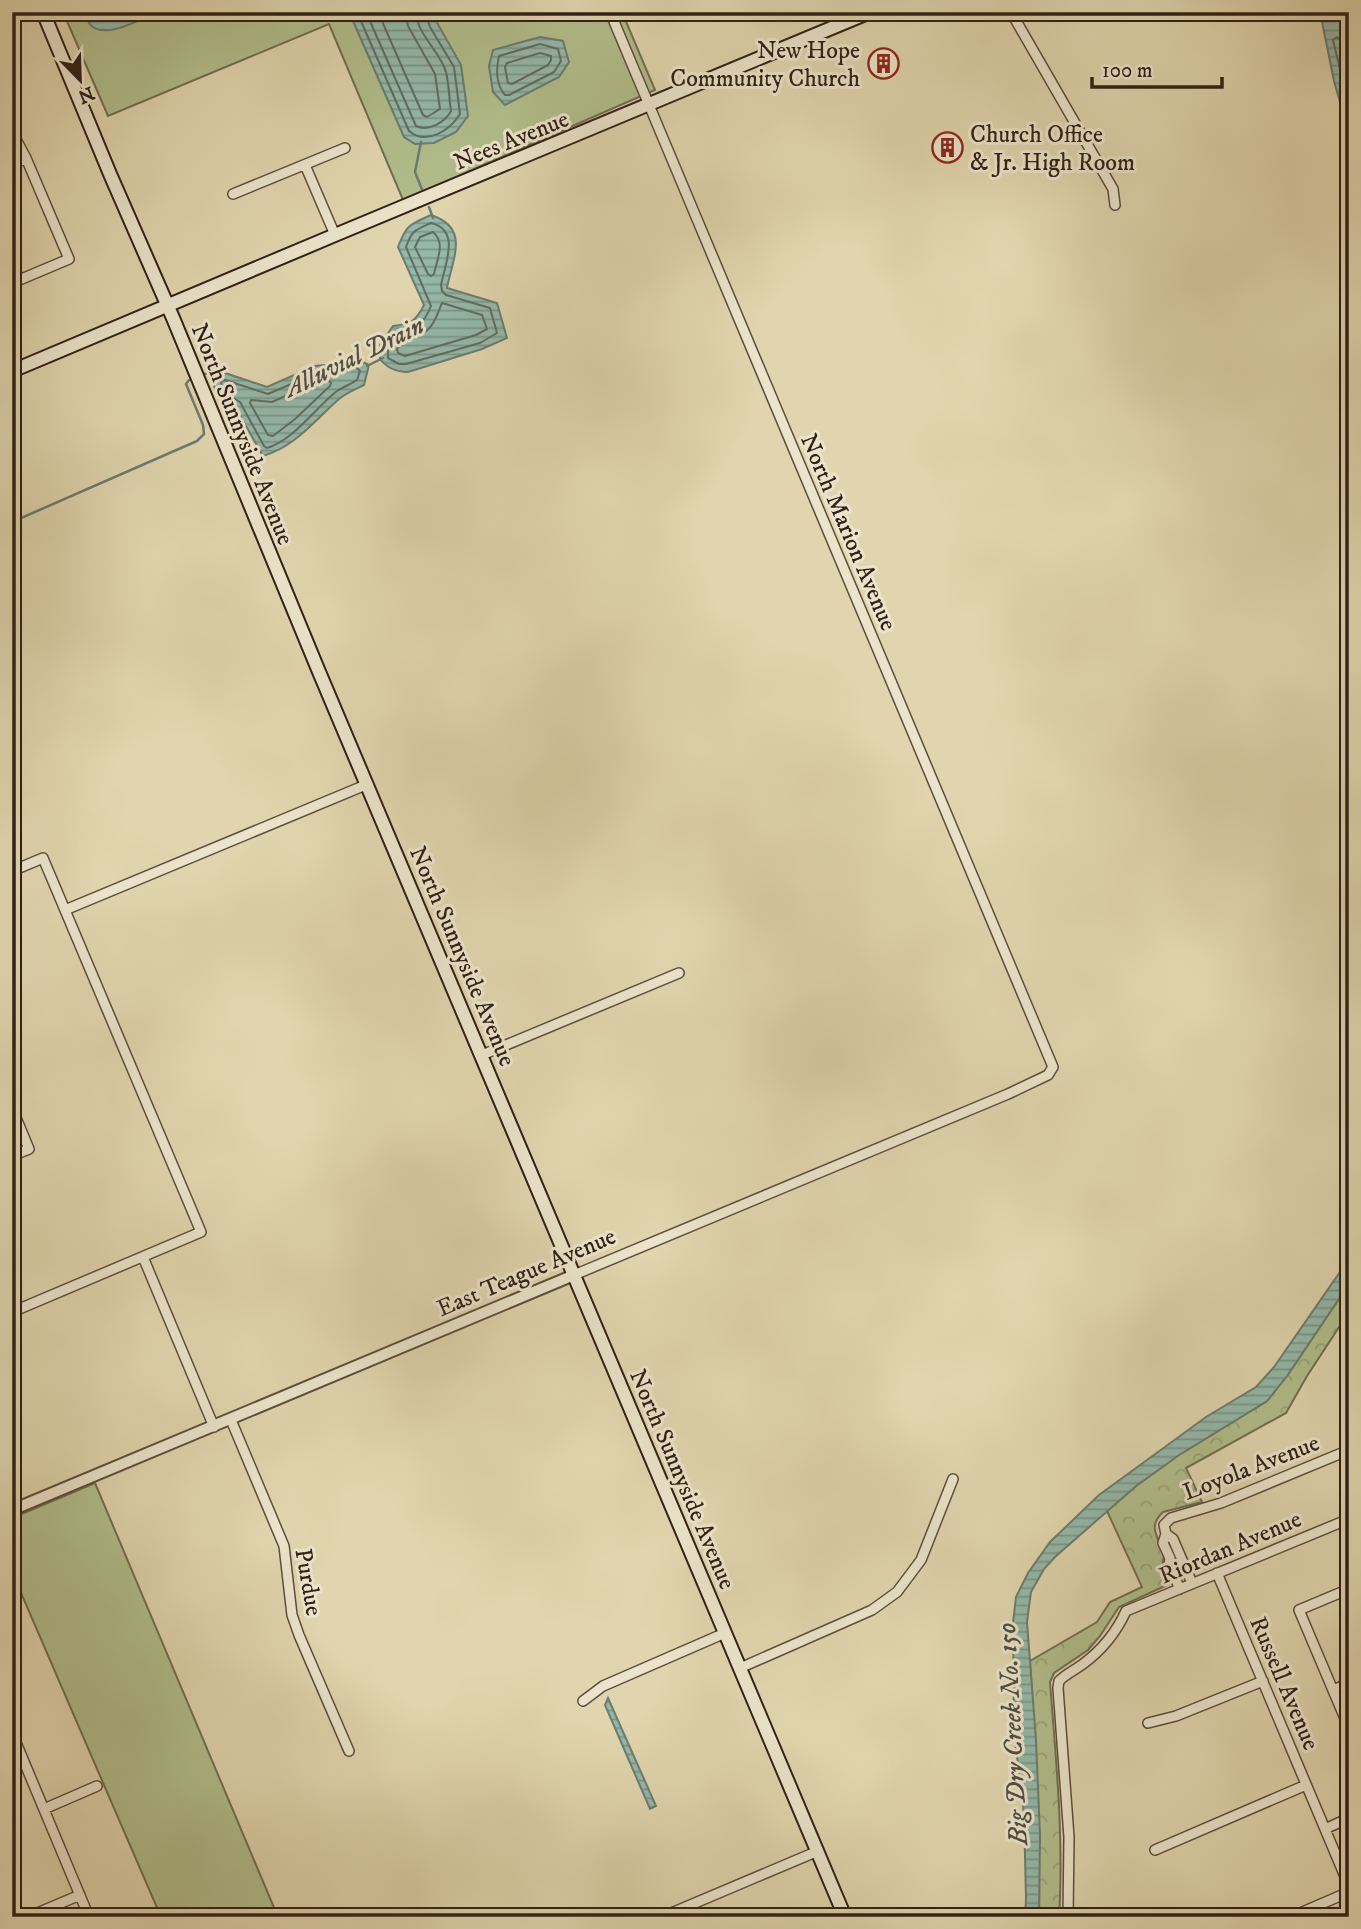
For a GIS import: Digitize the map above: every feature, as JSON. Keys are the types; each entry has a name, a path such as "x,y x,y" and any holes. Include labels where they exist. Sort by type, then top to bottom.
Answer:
{"main road":[{"name":"North Sunnyside Avenue","path":"43,12 845,1917"},
{"name":"Nees Avenue","path":"12,371 870,12"}],"street":[{"name":"North Marion Avenue","path":"610,12 1053,1067"},
{"path":"1011,12 1112,189 1115,205"},
{"path":"12,132 26,158 69,259 12,283"},
{"path":"233,194 345,148"},
{"path":"12,164 26,158"},
{"path":"305,165 335,234"},
{"path":"65,910 368,784"},
{"path":"12,870 43,858 201,1232 12,1312"},
{"path":"482,1055 679,973"},
{"name":"East Teague Avenue","path":"12,1510 1008,1094 1048,1075 1053,1067"},
{"path":"12,1108 29,1149 12,1156"},
{"path":"143,1257 214,1427"},
{"name":"Purdue","path":"231,1420 284,1546 292,1615 349,1751"},
{"name":"Loyola Avenue","path":"1174,1556 1173,1539 1166,1535 1164,1530 1166,1521 1209,1508 1349,1450"},
{"path":"740,1668 872,1610 897,1592 921,1560 953,1479"},
{"name":"Riordan Avenue","path":"1068,1917 1069,1838 1059,1681 1093,1657 1116,1630 1126,1611 1349,1519"},
{"path":"1180,1589 1169,1565 1174,1556 1192,1583"},
{"name":"Russell Avenue","path":"1217,1573 1349,1886"},
{"path":"1349,1589 1299,1610 1349,1728"},
{"path":"583,1701 603,1686 725,1633"},
{"path":"1148,1723 1176,1716 1263,1681"},
{"path":"1333,1690 1349,1683"},
{"path":"12,1733 89,1917"},
{"path":"1155,1850 1306,1785"},
{"path":"44,1809 97,1786"},
{"path":"1325,1829 1349,1818"},
{"path":"662,1917 818,1851"},
{"path":"1294,1916 1349,1892"},
{"path":"28,1917 80,1895"}],"green space":[{"path":"63,12 622,12 655,90 403,200 329,24 108,116"},
{"path":"1349,1284 1349,1312 1286,1413 1186,1468 1202,1502 1163,1512 1155,1523 1168,1578 1165,1586 1119,1607 1088,1650 1054,1673 1050,1682 1060,1828 1059,1917 1039,1917 1037,1789 1030,1661 1097,1622 1110,1602 1142,1587 1107,1511 1179,1455 1267,1401"},
{"path":"95,1483 278,1917 161,1917 12,1572 12,1518"}],"water":[{"path":"85,12 157,12 132,24 103,30 89,23"},
{"path":"349,12 431,12 461,65 468,116 456,132 434,143 415,144 404,137"},
{"path":"1320,12 1339,12 1349,46 1349,134 1334,81"},
{"path":"540,37 563,41 569,62 559,77 505,105 493,92 489,66 493,50"},
{"path":"431,215 451,228 455,236 455,255 447,288 497,303 507,338 482,349 408,372 400,371 389,367 380,359 380,345 393,326 412,321 424,305 398,247 410,226"},
{"path":"357,359 369,365 364,385 339,399 295,440 263,456 234,405 219,395 211,378 219,371 267,387 315,366"},
{"path":"1349,1259 1349,1284 1267,1401 1179,1455 1136,1486 1055,1557 1044,1569 1031,1592 1027,1622 1040,1835 1039,1917 1025,1917 1024,1814 1014,1732 1013,1623 1016,1597 1028,1573 1050,1542 1099,1495 1206,1417 1256,1387 1274,1367"},
{"path":"608,1698 656,1806 650,1809 605,1705"}],"waterway":[{"name":"Alluvial Drain","path":"421,142 415,172 423,192"},
{"name":"Alluvial Drain","path":"429,207 433,218"},
{"name":"Alluvial Drain","path":"367,366 383,358"},
{"name":"Alluvial Drain","path":"204,374 217,375"},
{"name":"Alluvial Drain","path":"12,522 197,441 204,434 203,425 186,384 189,380"}],"place":[{"name":"New Hope Community Church","path":"883,64"},
{"name":"Church Office & Jr. High Room","path":"947,148"}],"water label":[{"name":"Big Dry Creek No. 150","path":"1012,1734"}]}
